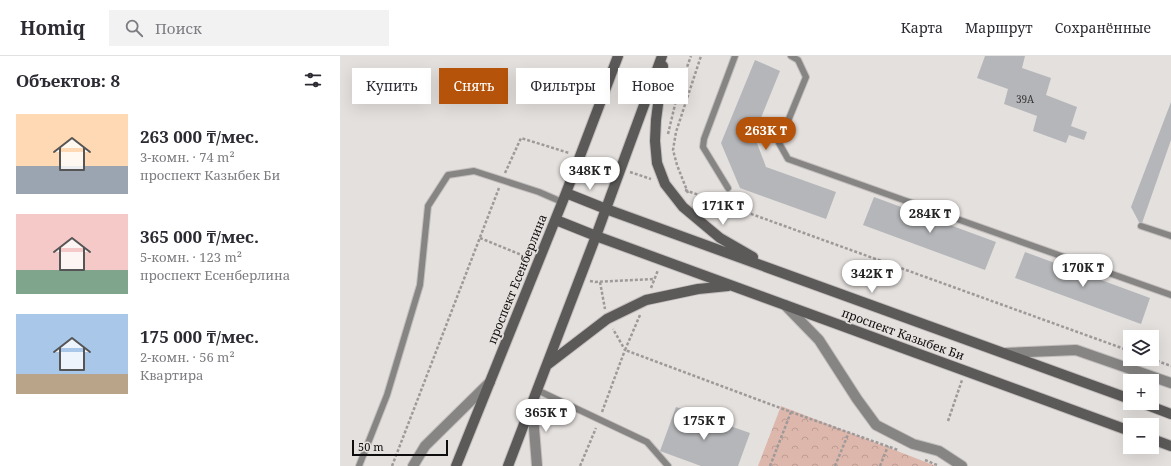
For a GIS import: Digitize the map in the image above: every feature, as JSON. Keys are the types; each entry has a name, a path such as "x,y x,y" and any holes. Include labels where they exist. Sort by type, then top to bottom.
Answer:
{"street":[{"name":"проспект Есенберлина","path":"456,466 556,220 618,56"},
{"path":"508,466 663,56"},
{"path":"663,56 655,141 657,163 665,184 683,207 720,238 777,271"},
{"name":"проспект Казыбек Би","path":"564,198 606,210 1123,396"},
{"name":"проспект Казыбек Би","path":"556,220 732,286 1123,428"},
{"path":"547,365 607,319 646,300 698,289 732,286"},
{"path":"785,305 819,340 857,399 876,425 913,444 939,451 962,466"},
{"path":"1005,354 1076,350 1171,383"},
{"path":"412,466 425,446 490,382"},
{"path":"532,403 537,466"},
{"path":"1159,409 1171,414"},
{"path":"1159,442 1171,446"}],"lane":[{"path":"728,188 703,147 704,139 735,56"},
{"path":"791,56 798,60 806,77 779,143 788,159 1171,295"},
{"path":"360,466 386,395 420,285 428,206 448,175 474,171 539,192 564,198"},
{"path":"1141,226 1171,236"},
{"path":"537,390 647,442 668,466"}],"path":[{"path":"667,136 678,92 691,56"},
{"path":"683,207 688,192 677,165 673,150 676,132 701,56"},
{"path":"392,466 502,180 521,138 569,153"},
{"path":"621,169 665,184"},
{"path":"683,190 1123,348"},
{"path":"480,238 539,261"},
{"path":"580,466 600,420 625,350 662,260"},
{"path":"580,278 595,282 654,279"},
{"path":"600,282 607,319 625,350 901,451"},
{"path":"1159,362 1171,366"},
{"path":"948,421 965,371"},
{"path":"770,466 791,412"},
{"path":"835,466 848,432"},
{"path":"880,466 888,446"},
{"path":"921,459 942,466"}],"green space":[{"path":"781,406 936,466 758,466"}],"building":[{"path":"985,56 1025,56 1022,68 1051,78 1046,95 1077,107 1071,126 1087,132 1084,140 1069,135 1066,143 1033,131 1037,116 1004,104 1008,89 977,78"},
{"path":"755,60 780,71 754,135 766,167 836,192 826,219 740,188 721,143"},
{"path":"1171,102 1171,140 1141,226 1131,207"},
{"path":"874,197 996,242 985,270 863,225"},
{"path":"1025,252 1150,298 1141,324 1015,278"},
{"path":"676,407 750,433 738,466 701,466 660,451"}]}
